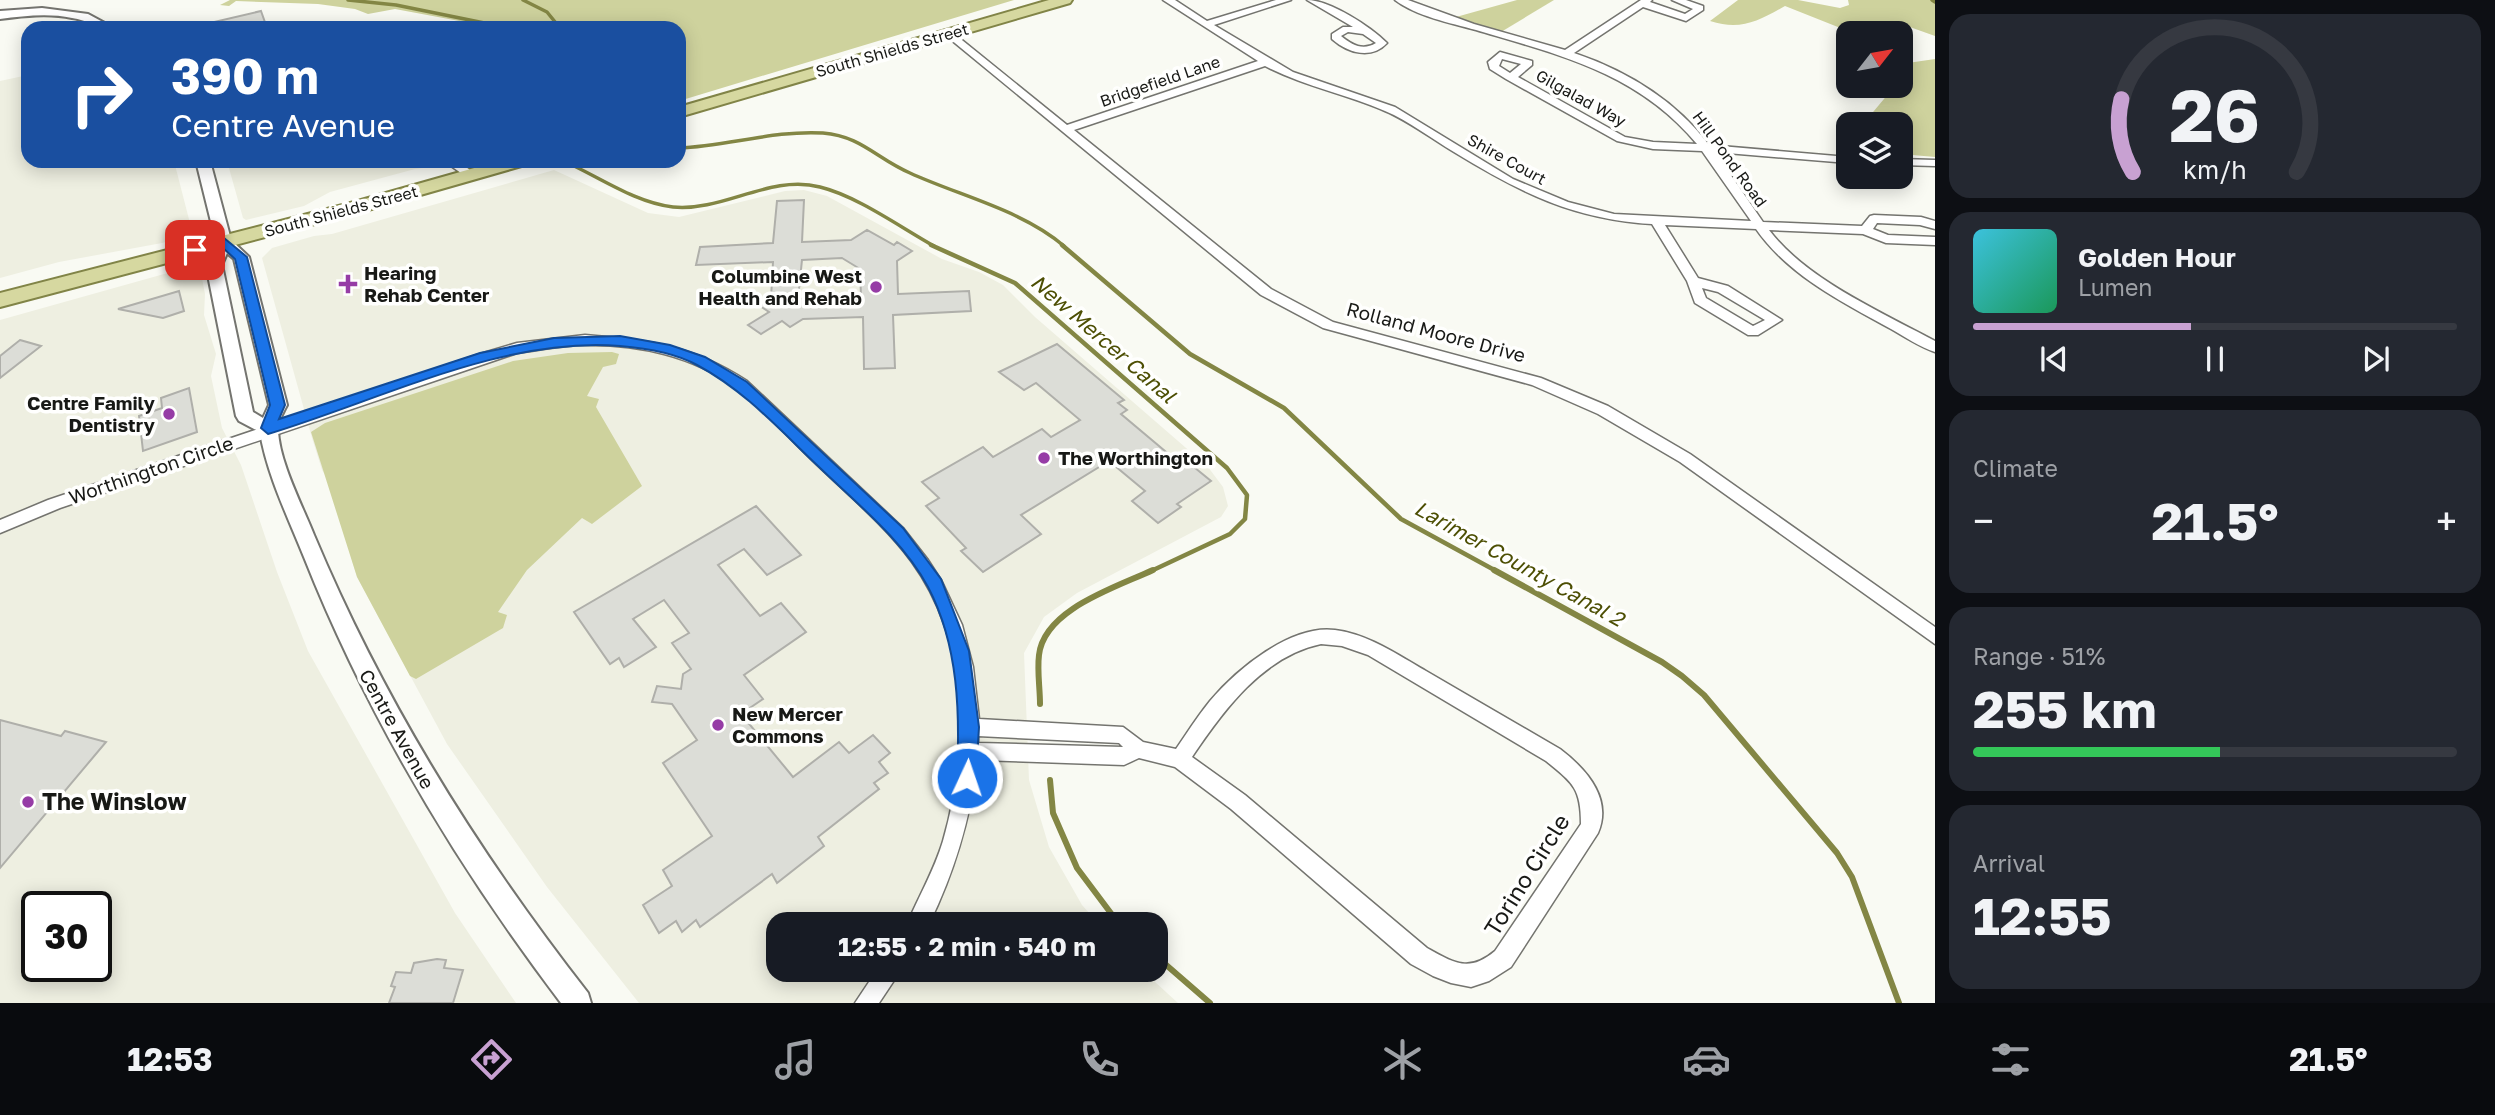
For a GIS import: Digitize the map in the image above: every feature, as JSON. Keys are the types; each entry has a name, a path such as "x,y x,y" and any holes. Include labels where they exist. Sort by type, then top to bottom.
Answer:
{"main road":[{"name":"South Shields Street","path":"686,110 1065,0"},
{"name":"South Shields Street","path":"0,300 497,168"}],"street":[{"name":"Shire Court","path":"1168,0 1266,62 1289,74 1391,109 1509,181 1545,198 1615,218 1865,230 1886,239 1935,241"},
{"path":"1253,0 1264,6"},
{"path":"1206,24 1286,0"},
{"path":"1312,0 1366,30"},
{"name":"Hill Pond Road","path":"1400,0 1428,12 1606,70 1646,91 1677,115 1782,252 1802,269 1935,347"},
{"path":"1565,55 1645,2 1686,18 1700,8 1677,0"},
{"path":"0,15 70,14 97,21"},
{"name":"Rolland Moore Drive","path":"949,34 1248,278 1297,311 1328,325 1374,339 1536,381 1603,410 1685,458 1935,636"},
{"name":"Bridgefield Lane","path":"1065,130 1266,62"},
{"name":"Gilgalad Way","path":"1510,77 1620,139 1651,146 1836,160"},
{"path":"1913,162 1935,163"},
{"path":"205,168 224,242 241,257 278,405 268,428 244,416 214,265 224,242"},
{"path":"440,185 446,168"},
{"path":"459,168 472,176"},
{"name":"Shire Court","path":"1865,230 1874,219 1921,221 1935,225"},
{"path":"1656,221 1693,281 1700,300 1753,332 1775,320 1723,289 1693,281"},
{"name":"Worthington Circle","path":"0,527 54,503 485,356 547,343 620,341 670,350 700,360 742,385 889,524 917,556 946,607 960,651 969,727 967,778 959,819 944,869 924,912"},
{"name":"Centre Avenue","path":"268,428 286,486 328,597 389,718 479,868 578,1003"},
{"name":"Torino Circle","path":"969,727 1123,735 1138,749 1180,759 1238,802 1419,956 1451,973 1471,977 1491,972 1503,959 1591,826 1591,799 1577,774 1553,755 1374,650 1346,639 1322,637 1299,643 1273,658 1228,694 1180,759"},
{"name":"Torino Circle","path":"968,751 1124,756 1138,749"},
{"path":"866,1003 881,982"}],"shaded area":[{"path":"21,76 21,168 176,168 192,231 188,235 162,243 59,262 0,278 0,81"},
{"path":"229,168 423,168 330,192 304,206 246,220 243,218"},
{"path":"554,170 648,213 679,217 785,191 804,190 827,196 942,259 979,272 1003,285 1035,317 1208,467 1223,487 1228,506 1221,517 1077,593 1044,617 1024,653 1029,780 1049,847 1088,912 766,912 766,982 1155,982 1178,1003 639,1003 547,887 447,744 357,577 329,481 322,470 312,438 262,258 272,248 314,236 332,234"},
{"path":"189,267 197,268 201,273 205,294 204,315 216,354 211,376 222,428 241,465 277,572 308,651 455,913 516,1003 0,1003 0,320"}],"green space":[{"path":"230,0 1014,0 686,99 686,21 459,21 395,9 368,14 355,9 318,4 236,1 229,6 220,5"},
{"path":"1517,0 1554,0 1501,32 1456,17"},
{"path":"1738,0 1798,0 1840,8 1849,5 1848,0 1935,0 1935,36 1913,28 1913,21 1836,21 1836,26 1785,6 1740,25 1710,21"},
{"path":"1935,59 1935,157 1913,155 1913,112 1873,112 1885,98 1913,98 1913,62"},
{"path":"568,353 619,354 616,364 603,367 587,396 599,399 596,407 642,486 592,524 582,518 527,570 498,612 507,615 503,628 416,679 410,676 357,577 311,432 325,423 513,361"}],"building":[{"path":"261,11 265,21 218,21"},
{"name":"Columbine West Health and Rehab","path":"804,200 802,242 851,240 867,230 894,245 897,242 912,251 897,261 898,294 969,291 971,311 893,315 895,368 864,369 863,317 803,319 790,327 782,321 761,334 748,325 769,312 760,306 771,298 773,262 696,265 700,247 773,243 777,201","holes":["842,258 860,269 861,296 798,299 802,260"]},
{"path":"179,291 184,311 163,318 118,309"},
{"path":"20,340 41,346 0,378 0,356"},
{"name":"The Worthington","path":"1057,344 1124,400 1118,403 1127,410 1121,414 1184,467 1189,463 1211,481 1177,504 1181,507 1158,523 1132,501 1145,491 1109,461 1021,515 1041,534 983,572 961,551 966,548 926,506 939,498 922,482 983,447 993,457 1042,429 1051,437 1080,420 1036,383 1024,390 999,372"},
{"name":"Centre Family Dentistry","path":"189,388 197,432 143,451 139,416 162,408 161,398"},
{"name":"New Mercer Commons","path":"756,506 801,555 767,575 744,549 718,565 760,616 781,603 806,632 744,675 763,699 741,714 793,777 839,742 849,753 873,735 890,753 879,762 888,773 874,783 879,789 818,837 824,846 777,883 772,874 700,927 696,920 682,932 676,921 659,933 643,905 672,886 663,870 712,836 663,763 697,740 672,704 652,702 657,686 681,689 683,674 691,669 672,643 689,633 664,600 633,619 656,647 624,667 619,658 610,664 574,612"},
{"name":"The Winslow","path":"0,720 61,736 65,731 106,742 0,868"},
{"path":"446,960 444,968 463,970 453,1003 389,1003 395,987 391,986 396,972 411,973 414,963"}],"waterway":[{"name":"New Mercer Canal","path":"348,0 396,5 475,21"},
{"name":"Larimer County Canal 2","path":"523,0 547,12 554,21"},
{"name":"Larimer County Canal 2","path":"686,147 787,134 836,135 859,143 910,173 1010,213 1047,233 1064,246"},
{"name":"New Mercer Canal","path":"578,168 633,196 673,207 710,204 783,185 820,187 849,197 934,246"},
{"name":"New Mercer Canal","path":"931,245 1015,283 1227,468 1247,495 1245,519 1230,534 1149,572"},
{"name":"Larimer County Canal 2","path":"1062,245 1190,354 1284,408 1401,519 1498,572"},
{"name":"New Mercer Canal","path":"1040,704 1039,655 1044,639 1054,625 1084,602 1153,570"},
{"name":"Larimer County Canal 2","path":"1494,570 1662,662 1704,695 1837,853 1852,877 1899,1003"},
{"name":"New Mercer Canal","path":"1050,780 1053,813 1077,868 1110,912"},
{"name":"New Mercer Canal","path":"1168,967 1210,1003"}],"place":[{"name":"Hearing Rehab Center","path":"348,284"},
{"name":"Columbine West Health and Rehab","path":"876,287"},
{"name":"Centre Family Dentistry","path":"169,414"},
{"name":"The Worthington","path":"1044,458"},
{"name":"New Mercer Commons","path":"718,725"},
{"name":"The Winslow","path":"28,802"}],"route":[{"path":"195,250 224,242 241,257 278,405 268,428 485,356 554,342 620,341 649,345 700,360 742,385 897,532 935,584 946,607 960,651 969,727 967,778"}]}
